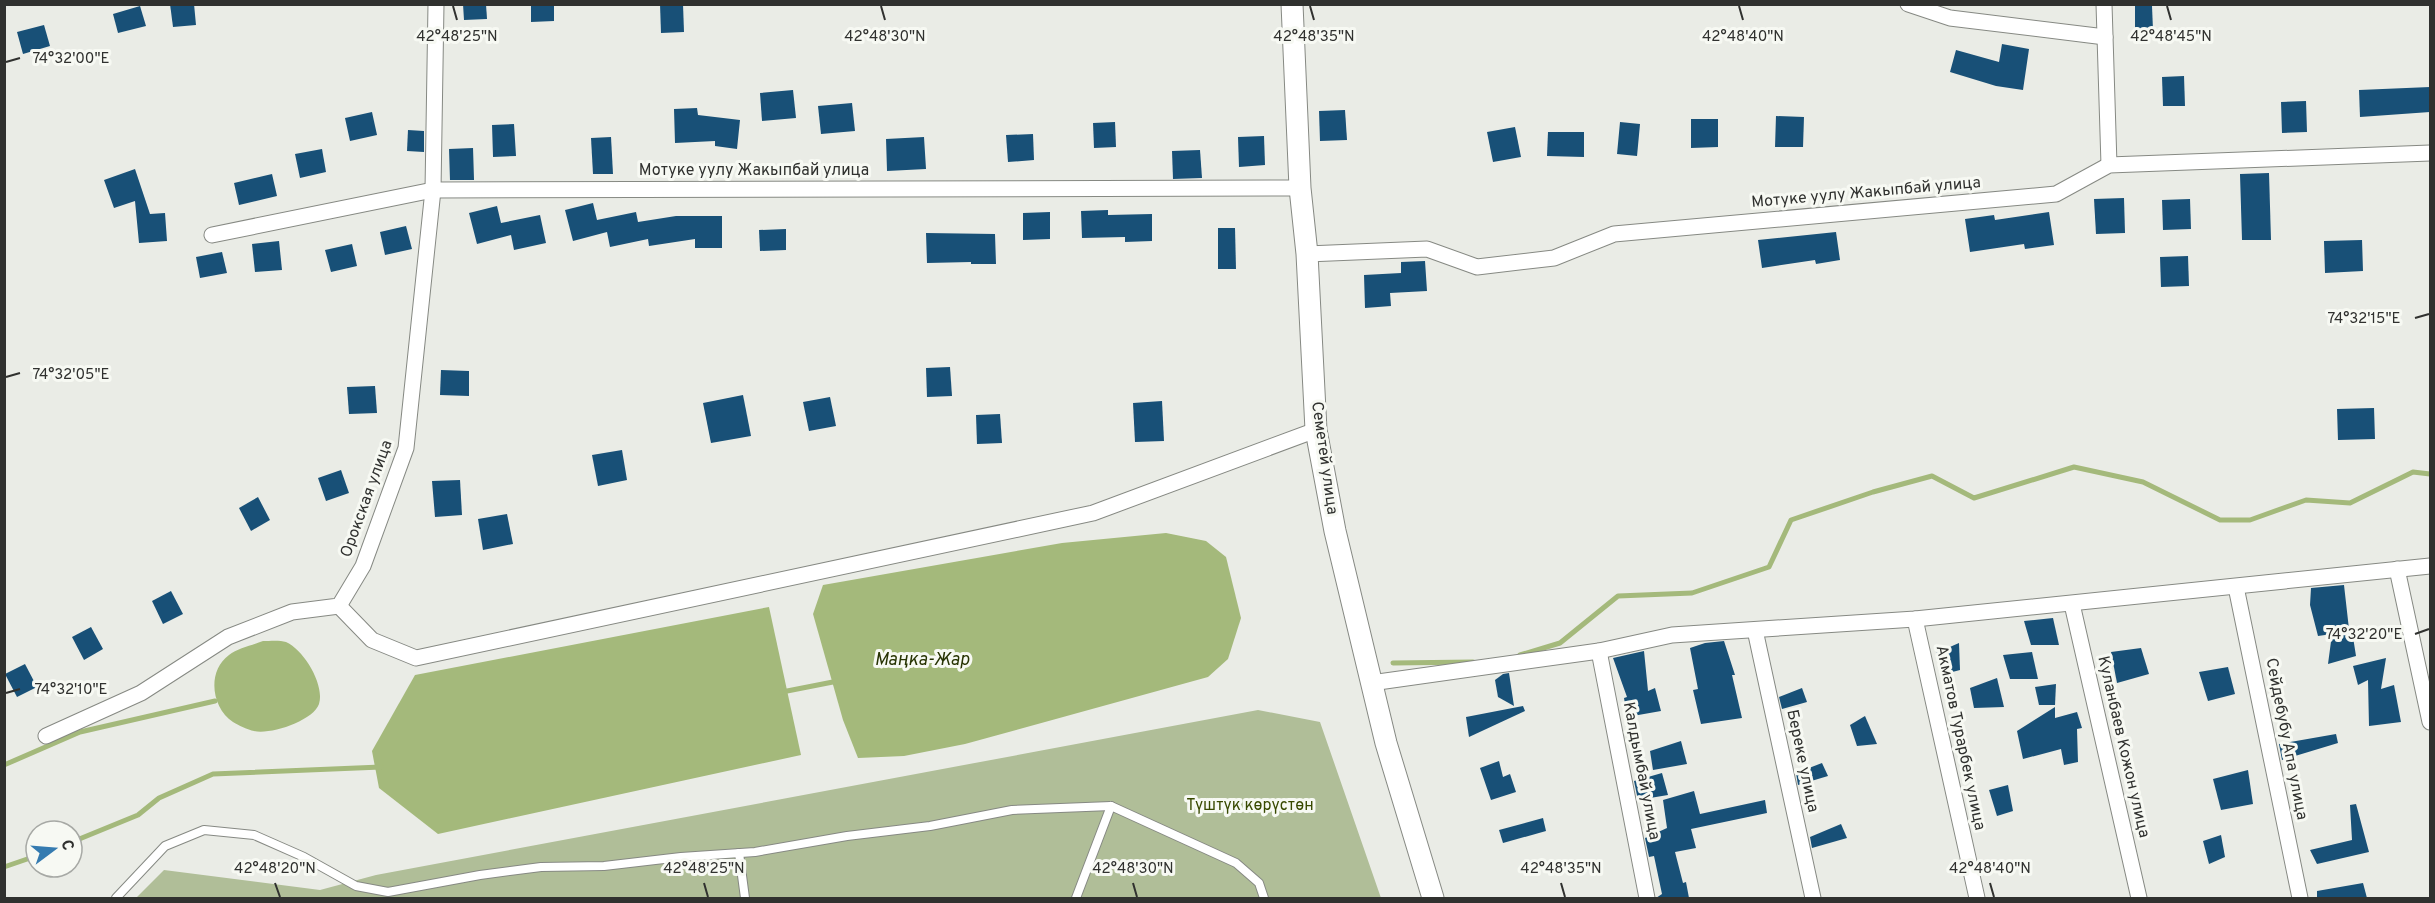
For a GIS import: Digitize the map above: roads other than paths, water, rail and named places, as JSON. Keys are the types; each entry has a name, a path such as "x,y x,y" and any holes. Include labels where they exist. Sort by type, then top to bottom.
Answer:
{"street":[{"name":"Орокская улица","path":"339,606 363,566 406,448 433,190 436,4"},
{"name":"Семетей улица","path":"1292,4 1300,188 1307,254 1316,430 1335,531 1371,683 1386,743 1433,898"},
{"path":"1908,4 1950,18 2105,37"},
{"path":"2104,4 2109,165"},
{"name":"Мотуке уулу Жакыпбай улица","path":"1307,254 1427,249 1477,267 1554,258 1614,234 2056,194 2109,165 2430,153"},
{"name":"Мотуке уулу Жакыпбай улица","path":"212,235 433,190 1300,188"},
{"path":"46,736 141,693 228,637 291,612 339,606 372,640 416,658 1093,513 1316,430"},
{"path":"1371,683 1599,651 1672,635 1915,620 2430,566"},
{"path":"2397,569 2430,722"},
{"name":"Сейдебубу Апа улица","path":"2236,586 2300,898"},
{"name":"Куланбаев Кожон улица","path":"2072,604 2139,898"},
{"name":"Акматов Турарбек улица","path":"1915,620 1977,898"},
{"name":"Береке улица","path":"1755,630 1814,898"},
{"name":"Калдымбай улица","path":"1599,651 1647,898"}],"lane":[{"path":"1076,898 1111,806"},
{"path":"116,898 165,846 204,830 254,835 304,857 356,886 388,892 480,875 541,867 604,866 681,856 755,852 847,836 930,826 1012,810 1111,806 1236,863 1259,883 1264,898"},
{"path":"739,853 745,898"}],"water":[{"name":"Маңка-Жар","path":"1166,533 1206,541 1226,557 1241,618 1228,659 1208,677 965,744 904,756 858,758 843,720 813,614 823,585 1062,543"},
{"path":"769,607 801,755 438,834 379,788 372,751 415,675"},
{"path":"263,641 286,642 300,652 312,669 320,696 319,704 309,716 280,729 261,732 233,722 220,707 214,689 217,670 229,655"}],"waterway":[{"path":"1520,655 1560,643 1618,596 1692,593 1769,567 1791,520 1873,492 1932,476 1974,498 2074,467 2143,482 2220,520 2250,520 2306,500 2350,503 2413,472 2430,474"},
{"path":"1393,663 1473,662"},
{"path":"782,692 838,681"},
{"path":"4,765 80,732 215,701"},
{"path":"84,837 138,815 159,798 213,774 381,767"},
{"path":"4,867 24,860"}],"park label":[{"name":"Түштүк көрүстөн","path":"1250,806"}]}
